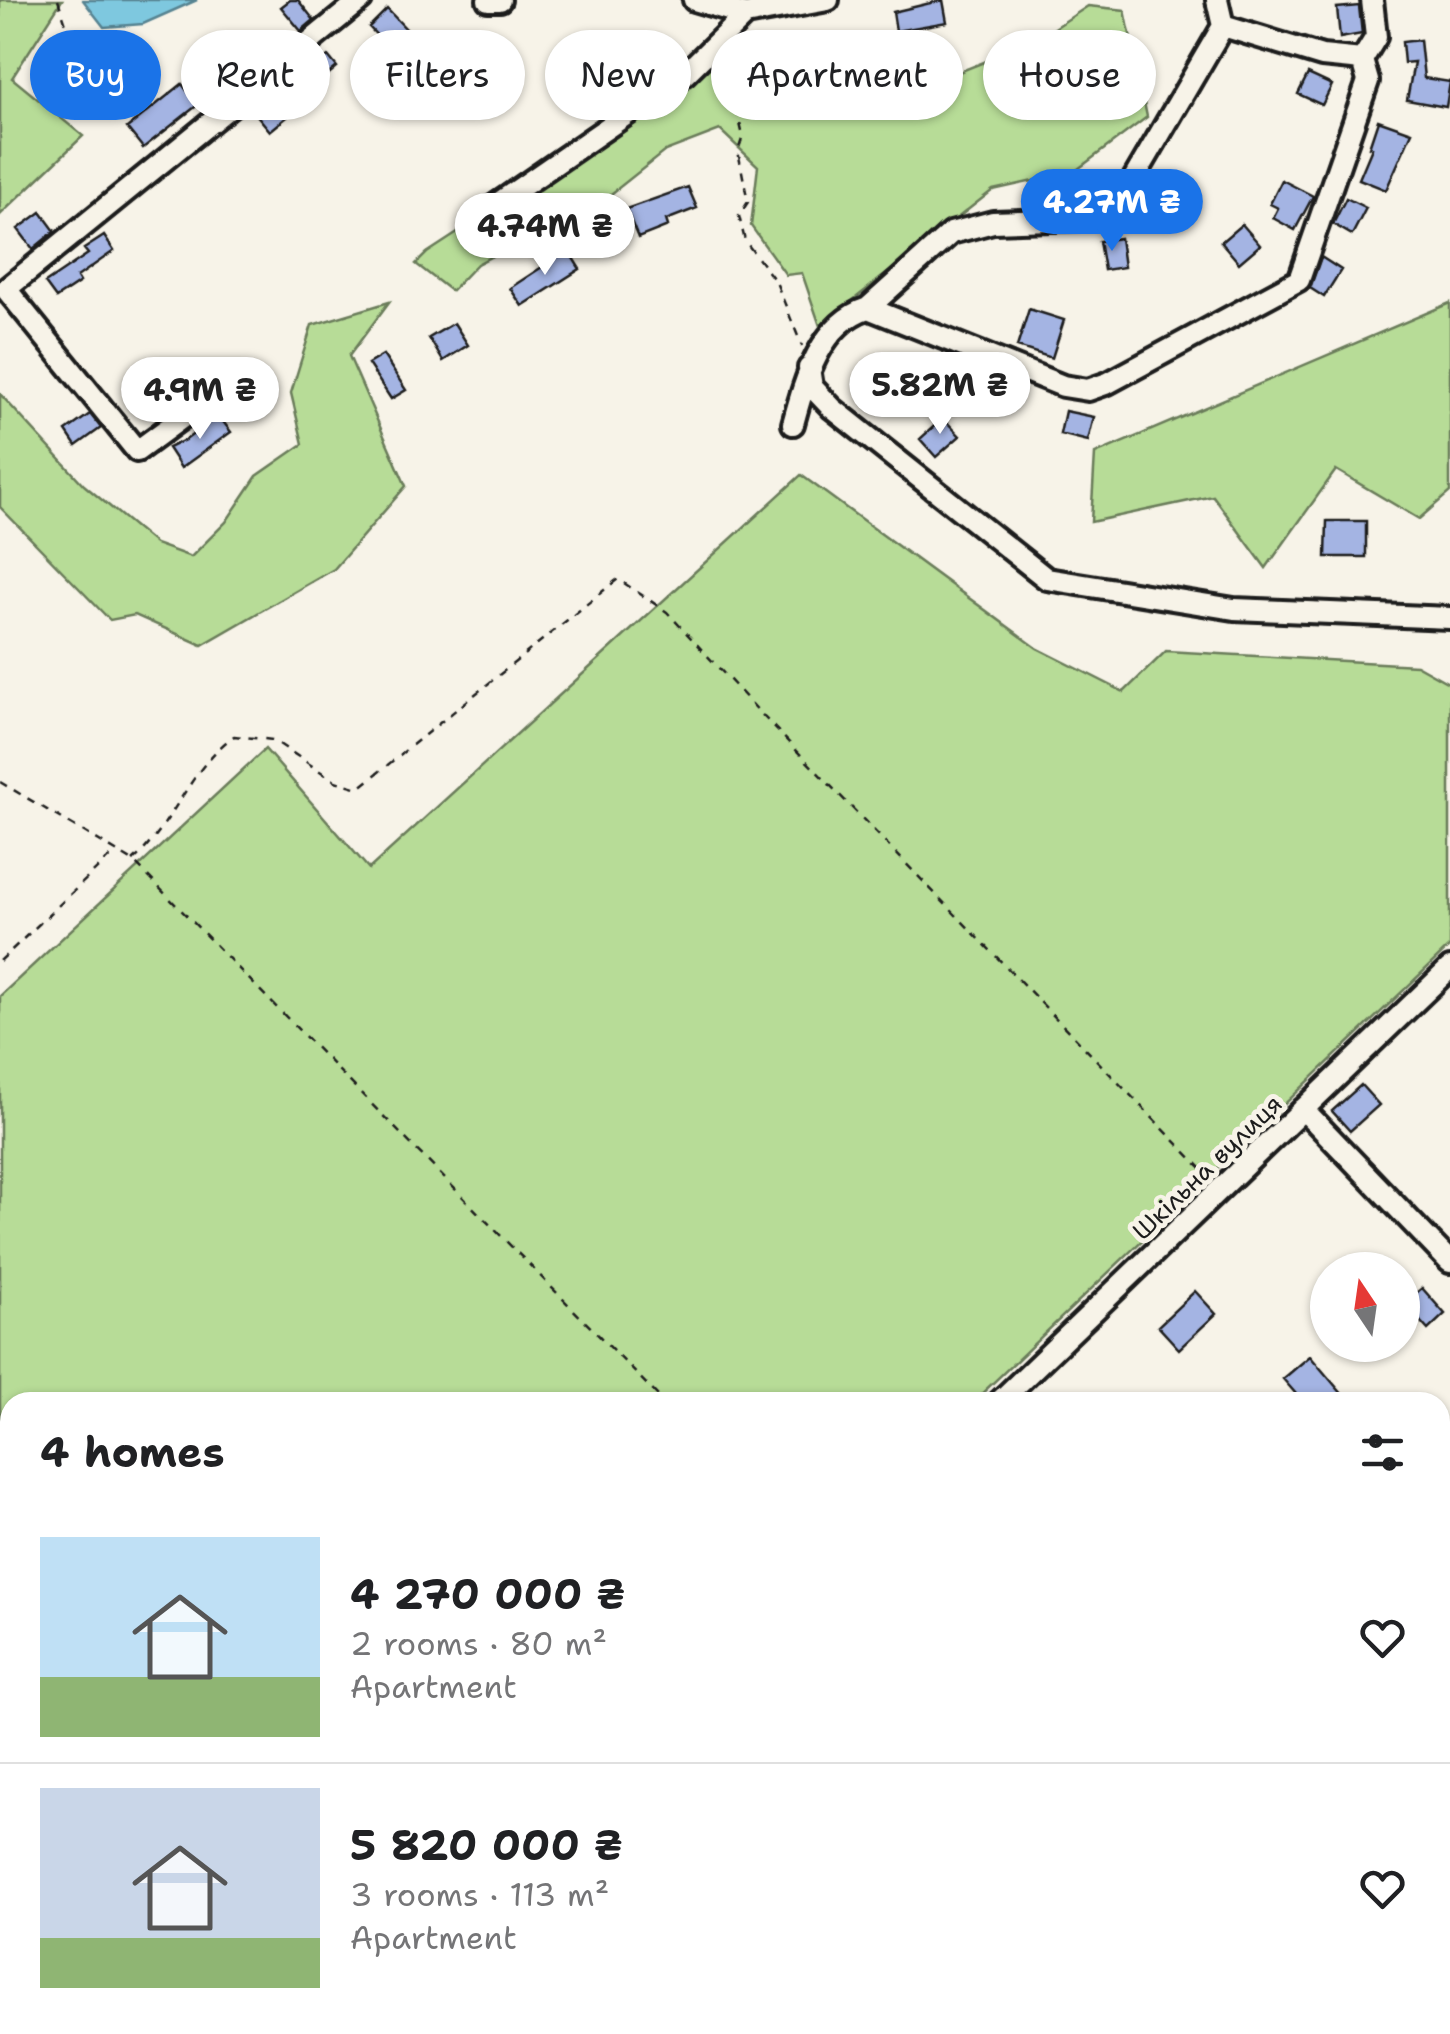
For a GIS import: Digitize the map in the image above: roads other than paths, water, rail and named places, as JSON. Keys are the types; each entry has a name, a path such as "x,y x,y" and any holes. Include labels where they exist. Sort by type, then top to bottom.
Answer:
{"street":[{"path":"236,378 137,451 6,290 361,0"},
{"path":"488,0 500,0"},
{"path":"694,0 744,15 828,0"},
{"path":"794,424 809,366 848,314 868,308 951,232 993,222 1081,219 1119,204 1223,26 1217,0"},
{"path":"868,308 1063,386 1088,390 1108,383 1298,280 1368,81 1362,60 1376,36 1372,0"},
{"path":"486,211 684,74 744,15"},
{"path":"1223,26 1322,56 1362,60"},
{"path":"809,366 812,387 832,408 1047,579 1234,609 1450,618"},
{"name":"Шкільна вулиця","path":"1009,1392 1450,968"},
{"path":"1303,1109 1450,1262"}],"water":[{"path":"83,0 197,0 143,24 104,27"}]}
